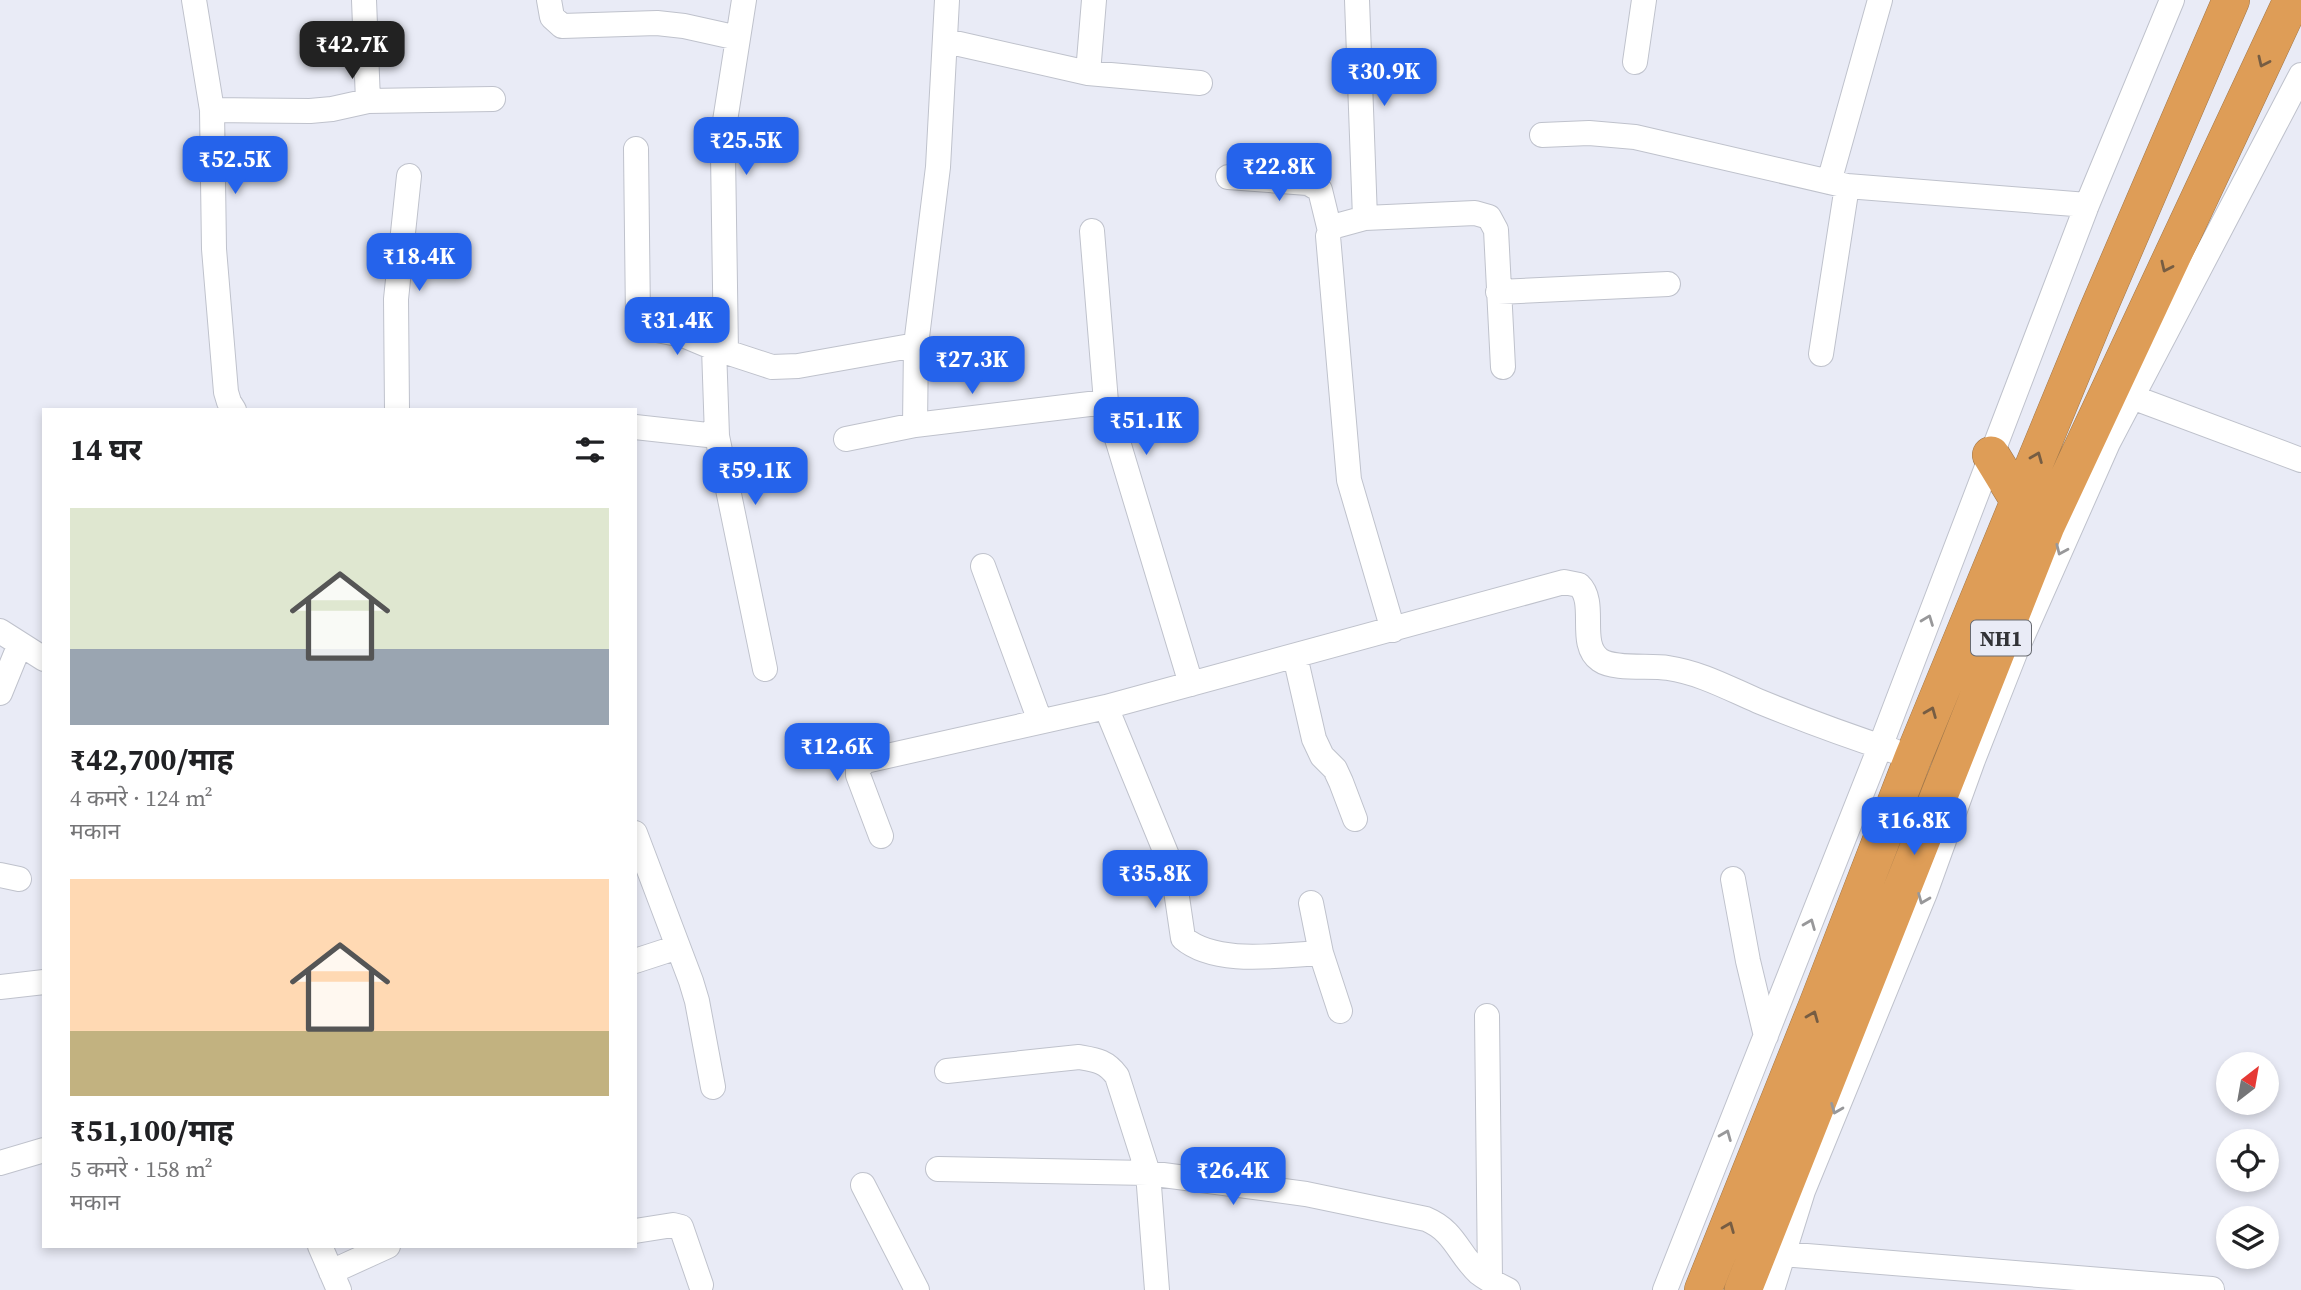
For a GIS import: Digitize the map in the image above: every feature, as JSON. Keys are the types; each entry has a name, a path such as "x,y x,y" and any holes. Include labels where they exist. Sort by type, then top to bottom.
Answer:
{"highway":[{"name":"NH1","path":"1703,1290 1822,993 1896,752 2019,501 2231,0"},
{"name":"NH1","path":"1743,1290 1771,1250 2046,526 2096,441 2292,0"},
{"path":"1991,455 2019,501"}],"street":[{"path":"194,0 212,110 214,249 226,391 233,408"},
{"path":"364,0 368,101"},
{"path":"549,0 552,17 562,26 657,23 738,38"},
{"path":"744,0 725,121 717,436 765,669"},
{"path":"915,425 916,345 938,167 947,0"},
{"path":"1088,73 1094,0"},
{"path":"1357,0 1365,218"},
{"path":"1635,62 1644,0"},
{"path":"1821,354 1838,184 1880,0"},
{"path":"1665,1290 1766,1036 1896,752 1991,455 2087,205 2172,0"},
{"path":"946,41 1088,73 1200,83"},
{"path":"2096,441 2132,397 2299,82"},
{"path":"212,110 310,111 368,101 493,99"},
{"path":"1542,135 1635,137 1838,184 2087,205"},
{"path":"636,149 639,324 645,328 683,335 761,365 786,368 916,345"},
{"path":"397,408 396,299 409,176"},
{"path":"1228,177 1308,183 1317,187 1330,231"},
{"path":"1393,630 1349,480 1328,236 1330,231 1337,224 1365,218 1484,214 1492,221 1496,230 1503,367"},
{"path":"1092,231 1106,402 1191,684"},
{"path":"1498,292 1668,284"},
{"path":"2132,397 2301,460"},
{"path":"846,439 915,425 1106,402"},
{"path":"637,427 717,436"},
{"path":"983,566 1040,721"},
{"path":"881,836 858,775 858,769 865,761 1106,707 1564,582 1584,589 1587,596 1588,639 1601,661 1619,665 1667,667 1700,674 1760,701 1896,752"},
{"path":"0,694 10,637 42,658"},
{"path":"1295,656 1314,739 1322,756 1335,769 1342,782 1355,819"},
{"path":"1106,707 1173,870 1182,938 1196,946 1236,957 1321,953"},
{"path":"637,838 697,1001 713,1087"},
{"path":"1733,879 1748,961 1766,1036"},
{"path":"1311,903 1321,953 1340,1011"},
{"path":"637,960 678,947"},
{"path":"0,987 42,982"},
{"path":"1487,1016 1499,1285"},
{"path":"947,1071 1079,1057 1099,1060 1109,1066 1117,1076 1148,1173 1157,1290"},
{"path":"0,1164 42,1151"},
{"path":"938,1169 1148,1173 1306,1194 1426,1219 1438,1224 1449,1233 1478,1272 1499,1285"},
{"path":"863,1185 917,1290"},
{"path":"637,1231 673,1225 681,1227 701,1285"},
{"path":"321,1248 335,1281 385,1248"},
{"path":"1772,1290 1771,1250 2212,1289"}]}
